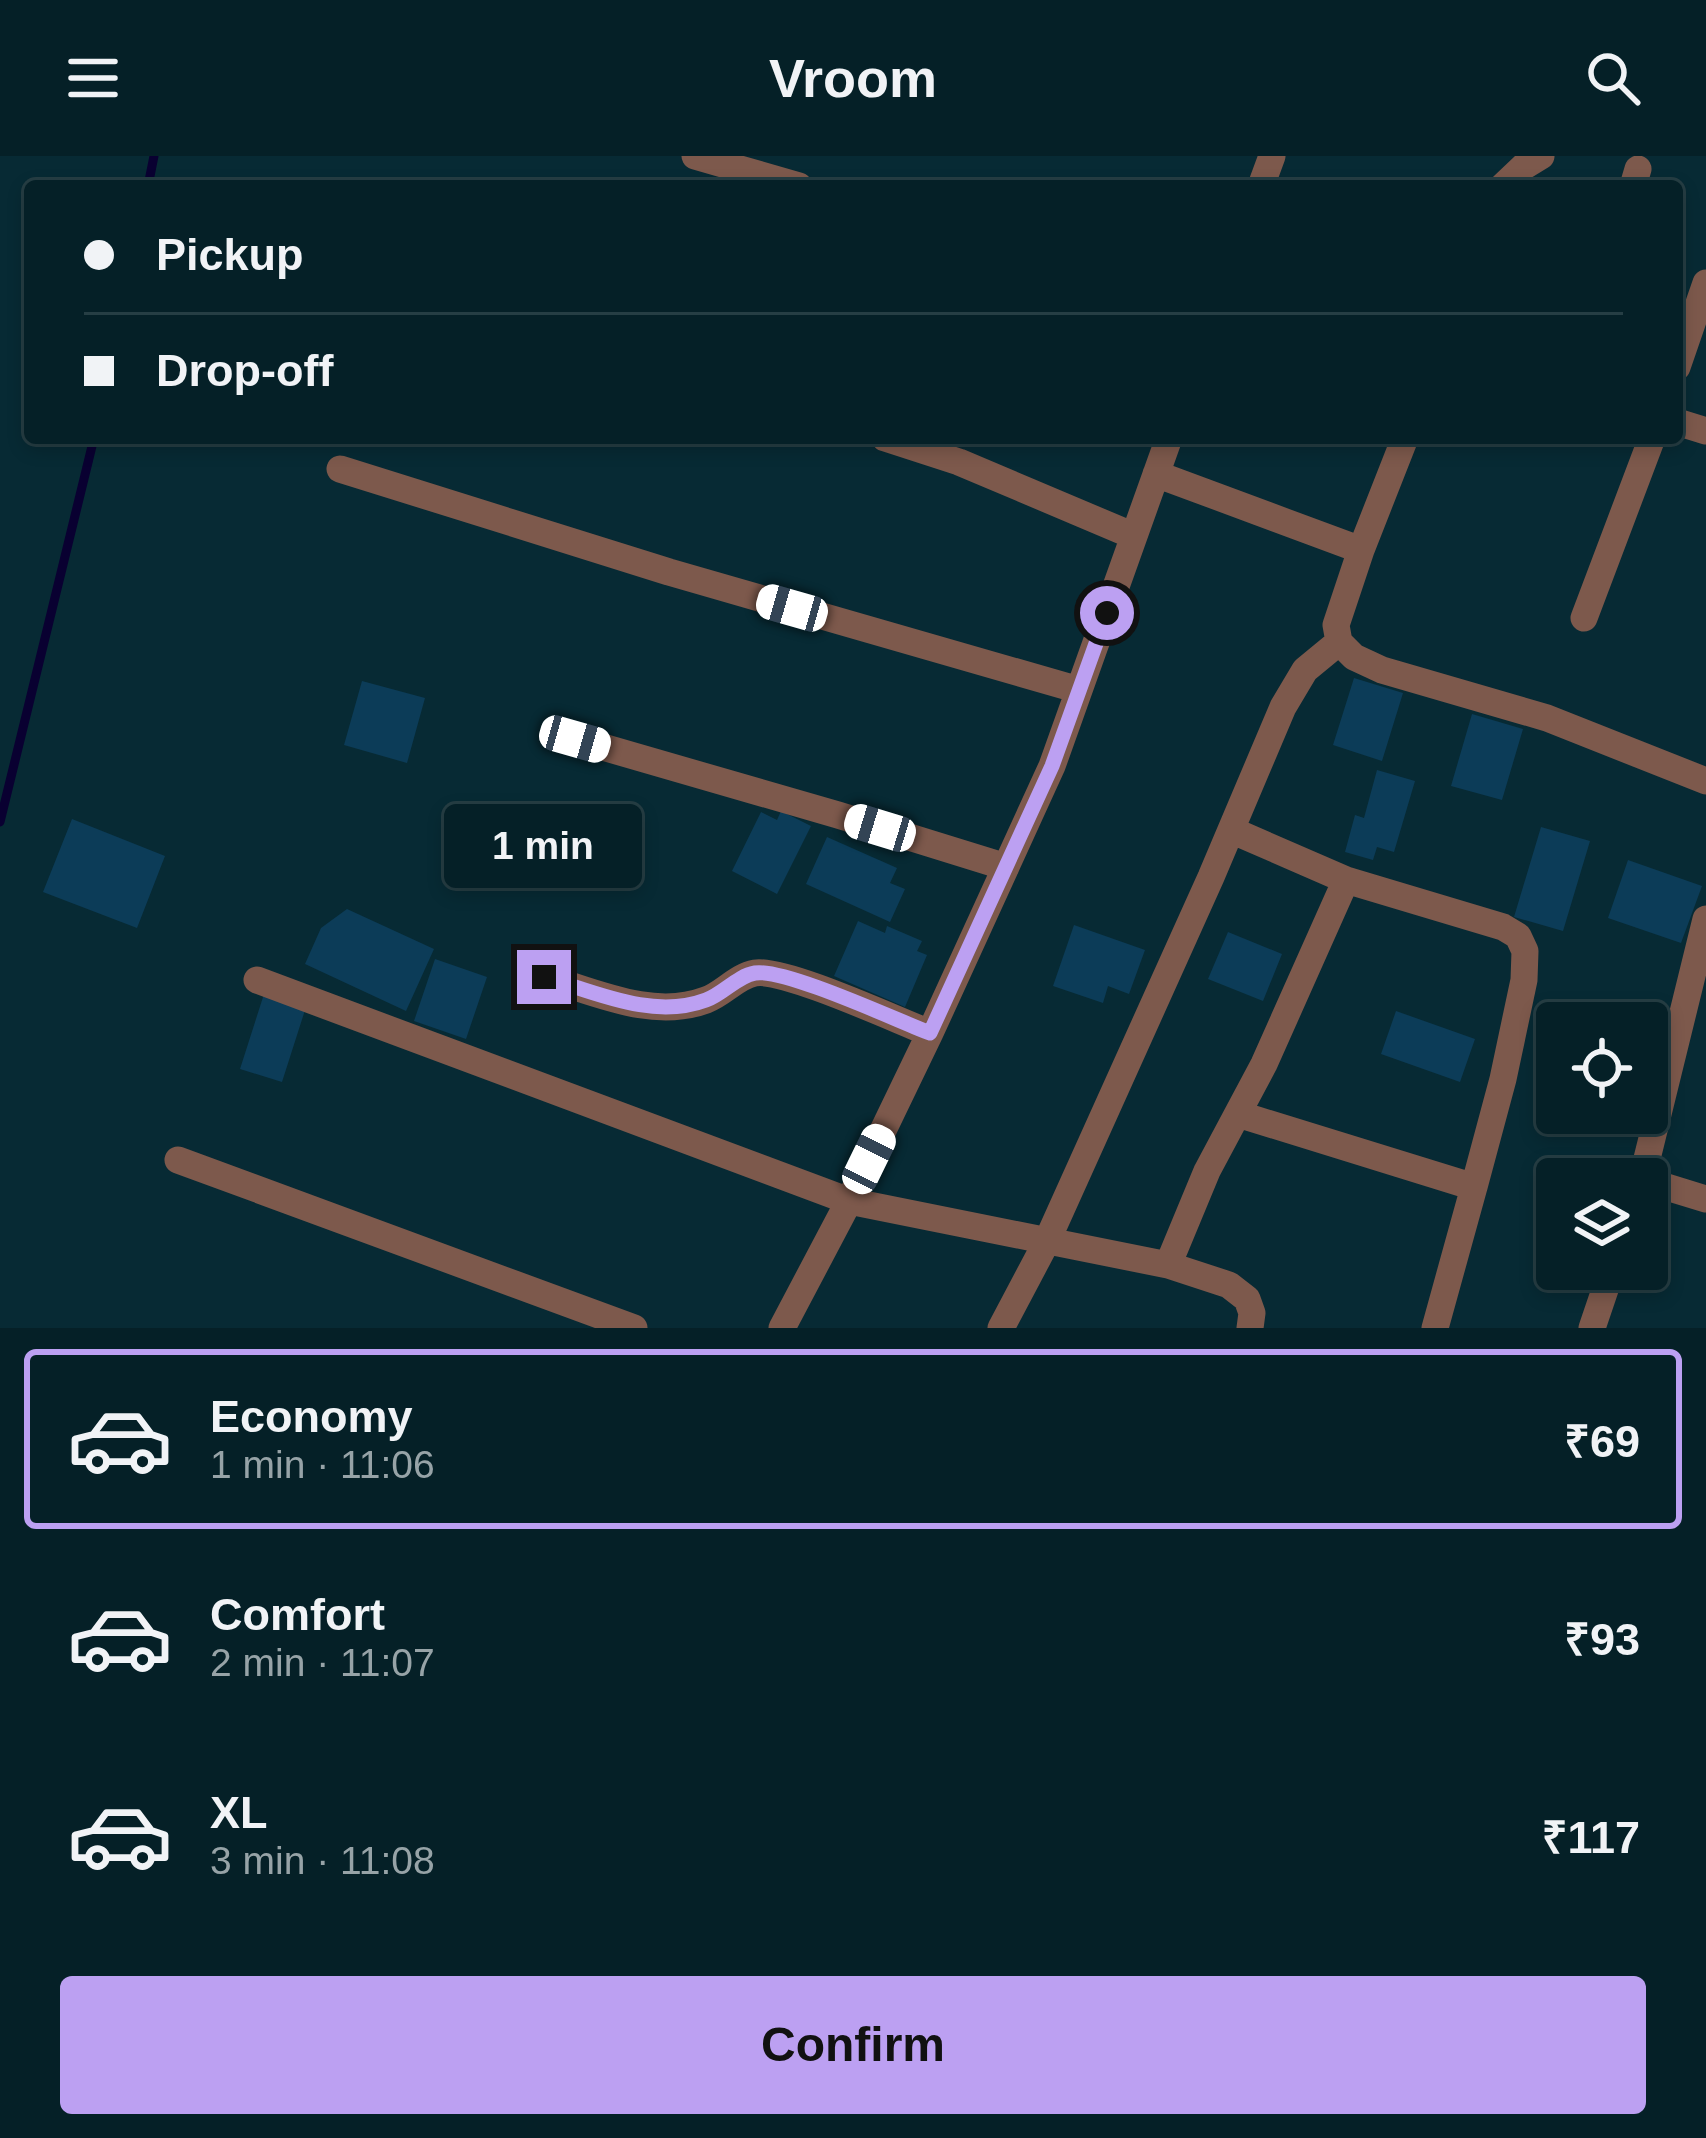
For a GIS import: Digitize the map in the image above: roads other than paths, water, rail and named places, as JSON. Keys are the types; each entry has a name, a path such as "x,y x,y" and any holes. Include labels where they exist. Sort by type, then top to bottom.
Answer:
{"street":[{"path":"695,156 771,166"},
{"path":"1509,180 1541,156"},
{"path":"1683,350 1706,283"},
{"path":"904,444 959,462 1134,536"},
{"path":"782,1328 930,1033 1052,766 1167,444"},
{"path":"1403,444 1336,625 1339,642 1354,657 1382,670 1547,718 1706,781"},
{"path":"1584,618 1650,444"},
{"path":"340,469 669,572 1079,690"},
{"path":"1156,474 1361,550"},
{"path":"1001,1328 1047,1241 1283,706 1305,670 1339,642"},
{"path":"575,739 1006,867"},
{"path":"1231,830 1346,880 1503,927 1518,936 1525,951 1516,1020 1435,1328"},
{"path":"1168,1265 1207,1171 1264,1064 1346,880"},
{"path":"1650,1158 1695,1005 1706,919"},
{"path":"544,977 647,1007 709,1000 754,973 784,976 930,1033"},
{"path":"257,980 848,1202 1168,1265 1229,1285 1247,1299 1250,1328"},
{"path":"1238,1114 1474,1187"},
{"path":"178,1160 634,1328"},
{"path":"1668,1187 1706,1199"},
{"path":"1592,1328 1605,1290"}],"waterway":[{"path":"149,180 154,156"},
{"path":"0,822 93,444"}]}
